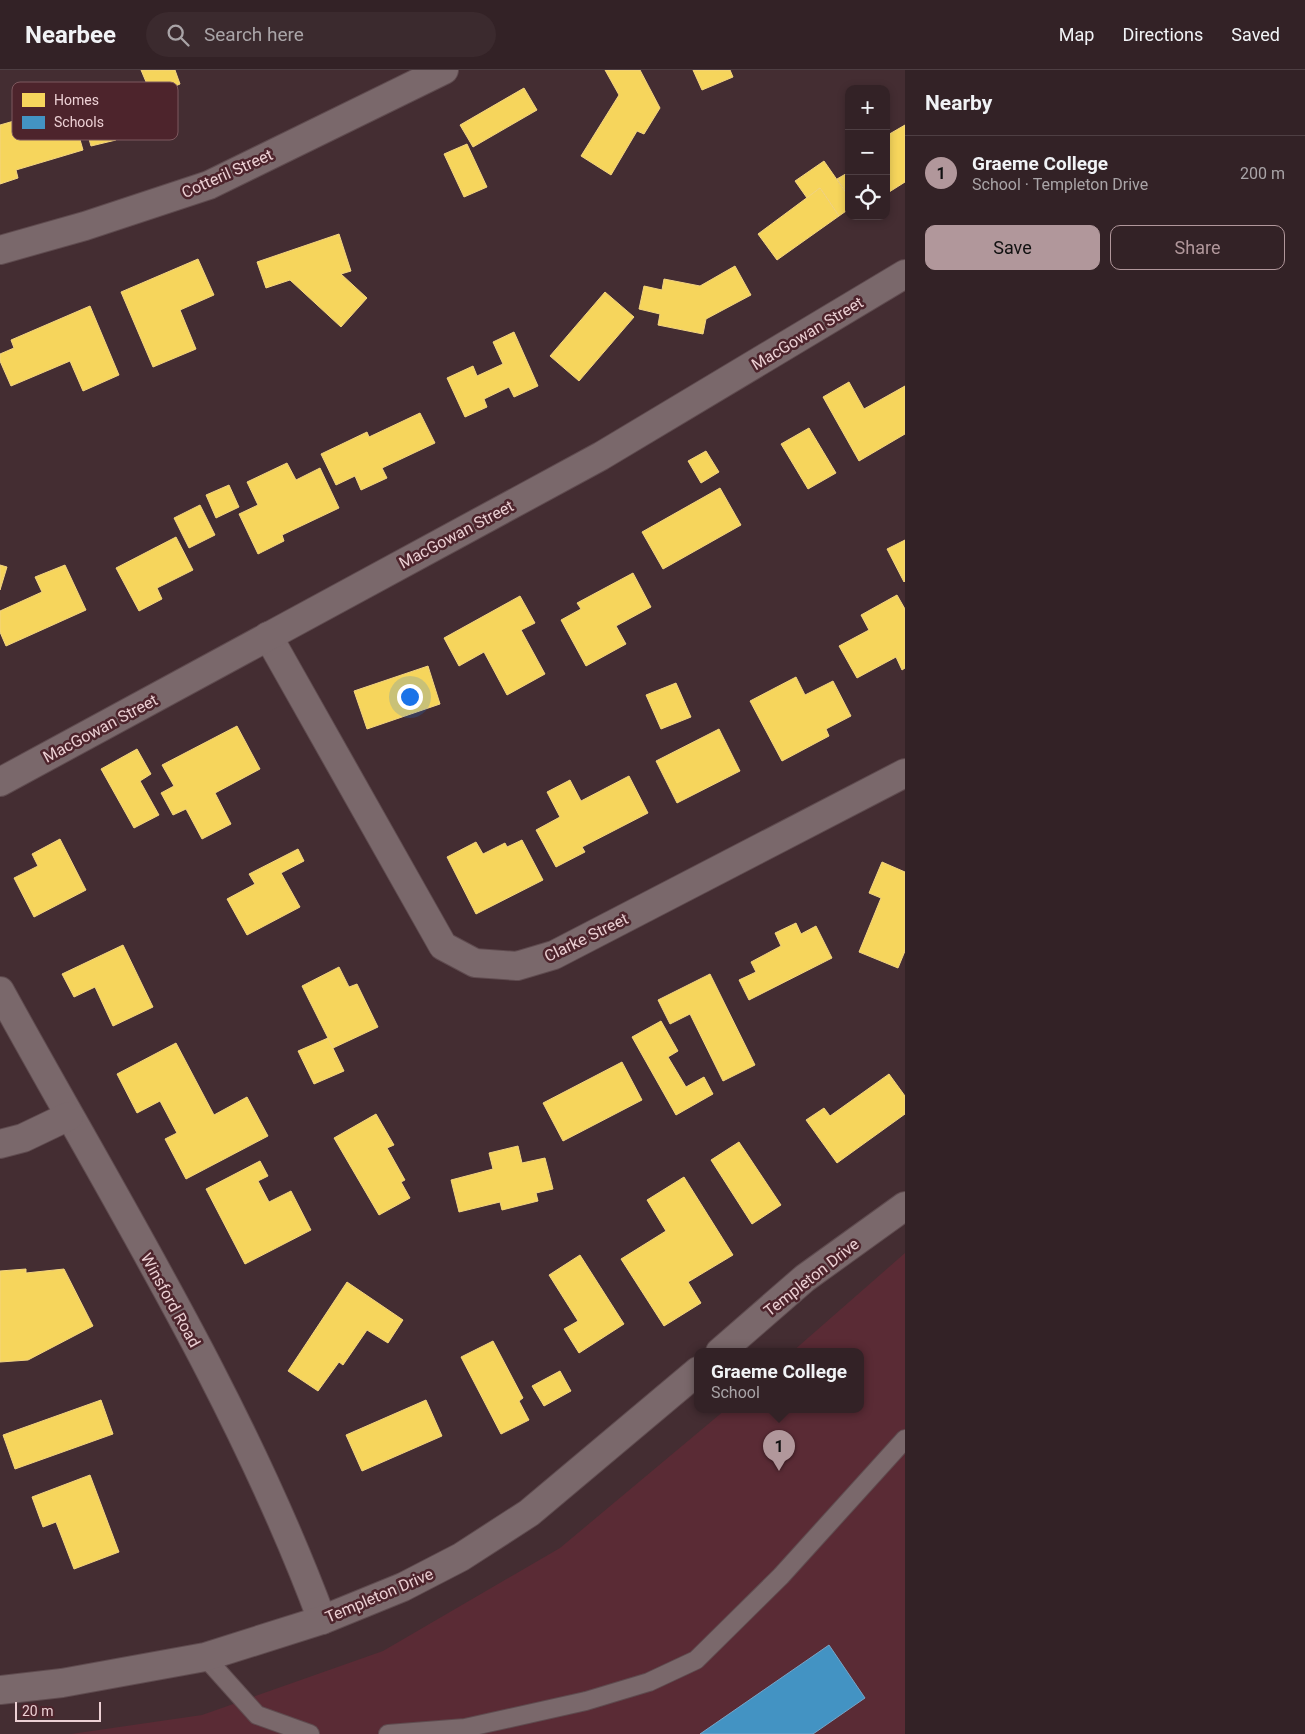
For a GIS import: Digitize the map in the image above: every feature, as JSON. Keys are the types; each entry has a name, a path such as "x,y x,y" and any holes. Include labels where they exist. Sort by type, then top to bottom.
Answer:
{"street":[{"name":"Cotteril Street","path":"0,250 85,226 208,185 444,70"},
{"name":"MacGowan Street","path":"0,782 601,456 905,274"},
{"name":"Clarke Street","path":"268,636 443,946 475,963 517,966 554,955 905,773"},
{"name":"Winsford Road","path":"0,991 185,1324 266,1482 298,1554 322,1620"},
{"path":"0,1144 23,1138 69,1116"},
{"name":"Templeton Drive","path":"725,1348 805,1278 905,1206"},
{"name":"Templeton Drive","path":"0,1690 62,1683 205,1657 322,1620 403,1587 460,1557 529,1513 694,1374"}],"lane":[{"path":"388,1734 465,1728 586,1701 649,1682 696,1660 781,1576 905,1439"},
{"path":"205,1657 257,1715 310,1734"}],"shaded area":[{"path":"905,1253 905,1734 71,1734 202,1715 383,1651 560,1548 721,1413 864,1413 864,1348 797,1348"}],"building: Homes":[{"path":"141,70 175,70 180,84 178,85 178,82 146,82"},
{"path":"605,70 640,70 660,108 644,134 637,131 611,175 581,156 619,95"},
{"path":"693,70 730,70 733,77 702,90"},
{"path":"524,88 537,110 473,147 460,125"},
{"path":"12,122 12,140 80,140 83,150 16,170 18,178 0,184 0,125"},
{"path":"905,125 905,182 890,191 890,175 890,134"},
{"path":"89,140 116,140 91,146"},
{"path":"467,144 487,187 464,197 444,154"},
{"path":"824,161 845,191 845,212 839,216 820,188 807,198 795,181"},
{"path":"845,174 845,191 837,179"},
{"path":"820,188 839,216 777,260 758,234"},
{"path":"339,234 351,271 341,274 367,298 341,327 290,280 266,288 257,262"},
{"path":"198,259 214,295 180,310 196,349 153,367 121,292"},
{"path":"735,266 751,295 706,319 703,334 658,325 660,314 639,309 644,286 662,290 664,279 700,286"},
{"path":"605,292 634,317 579,381 550,356"},
{"path":"90,306 119,375 83,391 70,361 11,386 0,361 0,354 14,348 11,340"},
{"path":"514,332 538,386 514,397 509,387 484,399 487,407 465,417 447,378 473,366 477,376 503,364 493,342"},
{"path":"849,382 864,409 905,386 905,434 859,461 823,397"},
{"path":"420,413 435,443 382,468 387,478 361,490 355,476 336,485 321,454 367,432 369,437"},
{"path":"809,428 836,473 808,489 781,444"},
{"path":"706,451 719,472 701,483 688,461"},
{"path":"287,463 296,480 320,468 339,508 282,535 284,541 258,554 239,514 258,505 247,482"},
{"path":"229,485 239,507 216,518 206,495"},
{"path":"720,488 741,525 663,569 642,532"},
{"path":"200,505 215,535 189,548 174,518"},
{"path":"176,537 193,570 157,588 162,599 139,611 116,568"},
{"path":"905,540 905,581 904,582 887,549"},
{"path":"0,565 7,567 0,590"},
{"path":"65,565 86,610 6,646 0,632 0,611 42,592 35,577"},
{"path":"633,573 651,607 616,626 626,644 586,666 561,620 581,609 577,603"},
{"path":"897,595 905,609 905,668 902,670 896,657 857,678 839,646 869,630 861,615"},
{"path":"520,596 535,623 521,630 545,674 507,695 484,652 459,666 444,638"},
{"path":"428,666 440,704 367,729 354,691"},
{"path":"796,677 805,695 833,681 851,716 826,729 829,736 782,761 750,701"},
{"path":"676,683 691,717 661,729 646,695"},
{"path":"237,726 260,769 215,793 231,824 202,839 186,809 173,815 161,793 174,786 162,765"},
{"path":"719,729 740,771 677,803 656,761"},
{"path":"137,749 151,774 140,781 159,815 134,828 101,769"},
{"path":"629,776 648,813 582,847 585,852 556,867 536,830 560,817 547,792 570,780 581,801"},
{"path":"60,839 86,890 34,917 14,878 38,866 32,854"},
{"path":"522,840 543,880 476,914 447,857 476,842 483,854 505,843 507,847"},
{"path":"298,849 304,861 281,873 300,907 247,935 227,899 255,884 249,874"},
{"path":"882,862 905,872 905,951 898,968 859,952 881,898 869,893"},
{"path":"796,923 801,934 816,926 832,958 749,1000 739,980 756,972 751,962 781,946 775,933"},
{"path":"123,945 153,1007 113,1026 95,987 74,997 62,974"},
{"path":"339,967 349,987 357,984 378,1027 333,1048 302,986"},
{"path":"710,974 755,1065 723,1081 690,1014 670,1024 658,1000"},
{"path":"661,1021 678,1051 668,1057 686,1087 704,1077 713,1094 676,1115 632,1037"},
{"path":"328,1038 344,1071 314,1084 298,1051"},
{"path":"176,1043 214,1115 247,1097 268,1136 186,1179 165,1139 177,1133 160,1101 137,1113 117,1074"},
{"path":"622,1062 642,1100 563,1141 543,1103"},
{"path":"889,1074 905,1096 905,1114 837,1163 806,1120 824,1108 830,1116"},
{"path":"376,1114 394,1145 387,1148 405,1180 401,1182 410,1198 379,1215 334,1138"},
{"path":"739,1142 781,1205 752,1224 711,1160"},
{"path":"518,1146 522,1163 545,1158 553,1189 536,1193 538,1201 502,1210 500,1202 459,1212 451,1180 493,1169 489,1153"},
{"path":"260,1161 268,1176 258,1181 269,1202 291,1191 311,1230 245,1264 206,1189"},
{"path":"684,1177 733,1255 688,1282 701,1303 664,1326 621,1259 666,1231 647,1200"},
{"path":"580,1255 624,1324 579,1353 564,1329 578,1321 549,1275"},
{"path":"26,1269 26,1273 64,1269 93,1326 28,1360 0,1362 0,1271"},
{"path":"347,1282 403,1320 388,1343 367,1330 343,1365 339,1362 318,1391 288,1371"},
{"path":"493,1341 523,1398 519,1401 529,1420 501,1434 461,1357"},
{"path":"560,1371 571,1391 544,1406 532,1386"},
{"path":"101,1400 113,1434 15,1469 3,1435"},
{"path":"426,1400 442,1436 362,1471 346,1435"},
{"path":"90,1475 119,1552 74,1569 56,1522 43,1527 32,1497"}],"building: Schools":[{"path":"829,1645 865,1698 813,1734 700,1734"}],"place":[{"name":"Graeme College","path":"779,1471"}]}
